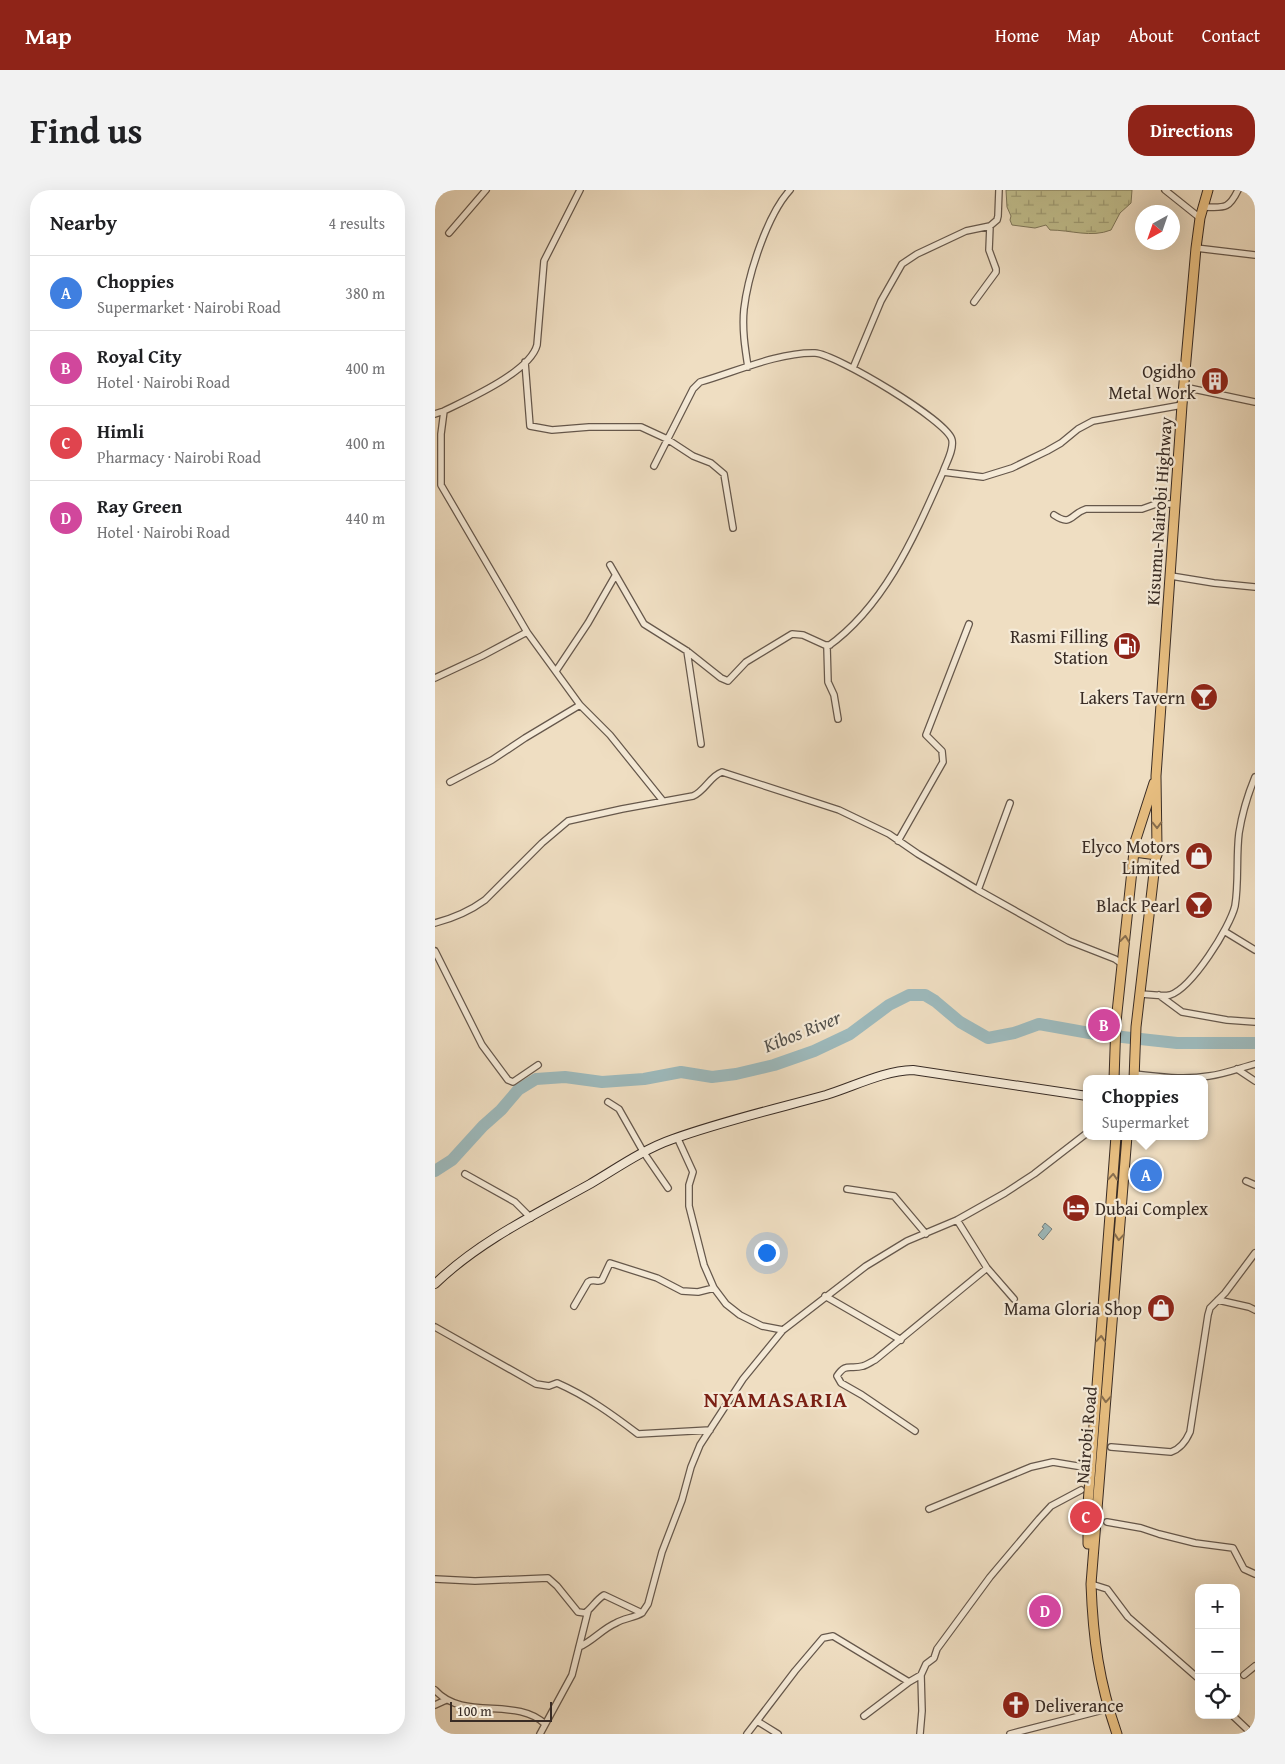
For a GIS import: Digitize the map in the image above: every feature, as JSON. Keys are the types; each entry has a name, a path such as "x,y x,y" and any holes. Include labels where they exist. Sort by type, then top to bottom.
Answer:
{"highway":[{"name":"Kisumu-Nairobi Highway","path":"1156,776 1182,405 1196,248 1202,207 1208,190"},
{"path":"1114,1075 1115,1022 1135,842 1156,776"},
{"path":"1134,1075 1136,1028 1157,855 1156,776"},
{"path":"1134,852 1157,855"},
{"name":"Nairobi Road","path":"1112,1734 1103,1710 1087,1612 1089,1504 1116,1140"},
{"name":"Nairobi Road","path":"1117,1734 1106,1702 1098,1667 1093,1626 1091,1584 1127,1140"}],"main road":[{"path":"435,1284 472,1254 644,1153 677,1138 717,1124 838,1091 901,1071 913,1070 1083,1095"}],"street":[{"path":"449,233 486,190"},
{"path":"435,414 510,376 535,352 544,261 580,190"},
{"path":"748,368 744,339 744,309 753,270 769,223 790,190"},
{"path":"853,368 881,301 903,264 917,254 966,231 991,226 998,216 999,190"},
{"path":"1165,190 1200,218"},
{"path":"1202,207 1225,206 1232,202 1238,190"},
{"path":"974,302 997,269 989,250 991,226"},
{"path":"1196,248 1255,255"},
{"path":"654,466 696,385 700,382 773,359 800,354 817,353 853,368 896,392 951,437 953,441 951,450 943,472 921,521 893,574 869,606 835,642 827,647 829,682 834,695 838,719"},
{"path":"525,362 530,426 552,430 589,427 641,427 667,439 693,456 711,463 724,474 733,528"},
{"path":"1184,387 1255,402"},
{"path":"943,472 983,477 1012,468 1047,451 1093,421 1182,405"},
{"path":"444,411 441,434 441,485 527,632 580,705 610,735 663,802"},
{"path":"1054,515 1064,521 1068,521 1080,511 1086,510 1142,509 1156,504 1175,504"},
{"path":"610,565 644,624 687,651 728,682 746,662 792,634 803,635 825,645 830,645"},
{"path":"556,671 588,623 615,576"},
{"path":"1171,576 1214,584 1255,587"},
{"path":"899,841 943,762 942,751 926,735 969,624"},
{"path":"435,678 527,632"},
{"path":"687,651 701,744"},
{"path":"449,782 492,760 580,705"},
{"path":"435,923 453,919 485,900 541,843 568,821 698,794 719,773 725,772 795,797 839,810 889,834 978,890 1069,941 1115,959 1122,964"},
{"path":"1140,994 1170,995 1179,990 1213,951 1225,931 1235,907 1239,832 1249,790 1255,777"},
{"path":"978,890 1010,803"},
{"path":"1225,931 1255,950"},
{"path":"435,951 482,1045 508,1080 513,1082 538,1065"},
{"path":"1159,995 1182,1012 1227,1020 1255,1022"},
{"path":"1208,1076 1255,1064"},
{"path":"1237,1069 1255,1081"},
{"path":"608,1102 619,1109 644,1153 668,1188"},
{"path":"579,1647 592,1640 614,1623 642,1613 648,1604 662,1552 700,1445 743,1379 783,1330 825,1296 882,1256 907,1241 957,1220 1005,1193 1035,1174 1083,1136"},
{"path":"677,1138 693,1172 689,1185 689,1206 704,1266 714,1288 726,1304 740,1314 762,1326 783,1330"},
{"path":"465,1174 515,1202 531,1218"},
{"path":"1246,1181 1255,1185"},
{"path":"847,1189 894,1196 926,1234"},
{"path":"957,1220 987,1268 1014,1299"},
{"path":"1111,1447 1171,1452 1176,1450 1187,1439 1190,1432 1210,1308 1225,1293 1255,1253"},
{"path":"574,1306 588,1282 603,1280 610,1263 627,1270 652,1276 682,1291 698,1292 714,1288"},
{"path":"915,1431 875,1403 841,1383 837,1376 841,1370 847,1367 863,1367 875,1360 987,1268"},
{"path":"825,1296 901,1340"},
{"path":"1218,1300 1255,1310"},
{"path":"435,1327 536,1384 549,1386 557,1383 566,1387 609,1412 638,1434 710,1430"},
{"path":"929,1509 988,1486 1017,1472 1039,1465 1053,1462 1083,1467"},
{"path":"920,1734 922,1711 921,1675 926,1664 934,1658 937,1649 990,1577 1039,1519 1051,1506 1081,1490"},
{"path":"1107,1522 1141,1528 1195,1543 1233,1548 1244,1569 1255,1574"},
{"path":"435,1579 475,1581 548,1578 578,1612 585,1613 588,1611"},
{"path":"1091,1584 1107,1589 1127,1617 1195,1676"},
{"path":"539,1734 572,1675 588,1611 596,1601 607,1595 642,1613"},
{"path":"747,1734 795,1671 823,1638 828,1636 833,1636 909,1682"},
{"path":"1244,1675 1255,1666"},
{"path":"864,1716 921,1675"},
{"path":"435,1690 446,1700 474,1708 509,1710 531,1714 545,1724"},
{"path":"435,1705 446,1700"},
{"path":"1010,1734 1103,1710"},
{"path":"1236,1719 1249,1731"},
{"path":"757,1722 778,1734"}],"green space":[{"path":"1006,190 1132,190 1131,203 1120,213 1111,230 1088,234 1050,230 1046,225 1035,228 1012,225 1007,207"}],"water":[{"path":"1045,1223 1052,1229 1043,1240 1038,1235 1044,1228 1042,1227"}],"waterway":[{"name":"Kibos River","path":"435,1171 452,1160 518,1090 536,1079 565,1077 602,1082 644,1079 681,1072 712,1077 736,1074 774,1065 814,1051 850,1034 889,1005 909,995 925,995 960,1022 988,1038 1014,1033 1039,1024 1095,1034 1177,1043 1255,1043"}],"place":[{"name":"Ogidho Metal Work","path":"1215,381"},
{"name":"Rasmi Filling Station","path":"1127,646"},
{"name":"Lakers Tavern","path":"1204,697"},
{"name":"Elyco Motors Limited","path":"1199,856"},
{"name":"Black Pearl","path":"1199,905"},
{"name":"Royal City","path":"1104,1025"},
{"name":"Choppies","path":"1146,1175"},
{"name":"Dubai Complex","path":"1076,1208"},
{"name":"Mama Gloria Shop","path":"1161,1308"},
{"name":"Himli","path":"1086,1517"},
{"name":"Ray Green","path":"1045,1611"},
{"name":"Deliverance","path":"1016,1705"}],"district":[{"name":"NYAMASARIA","path":"776,1399"}]}
